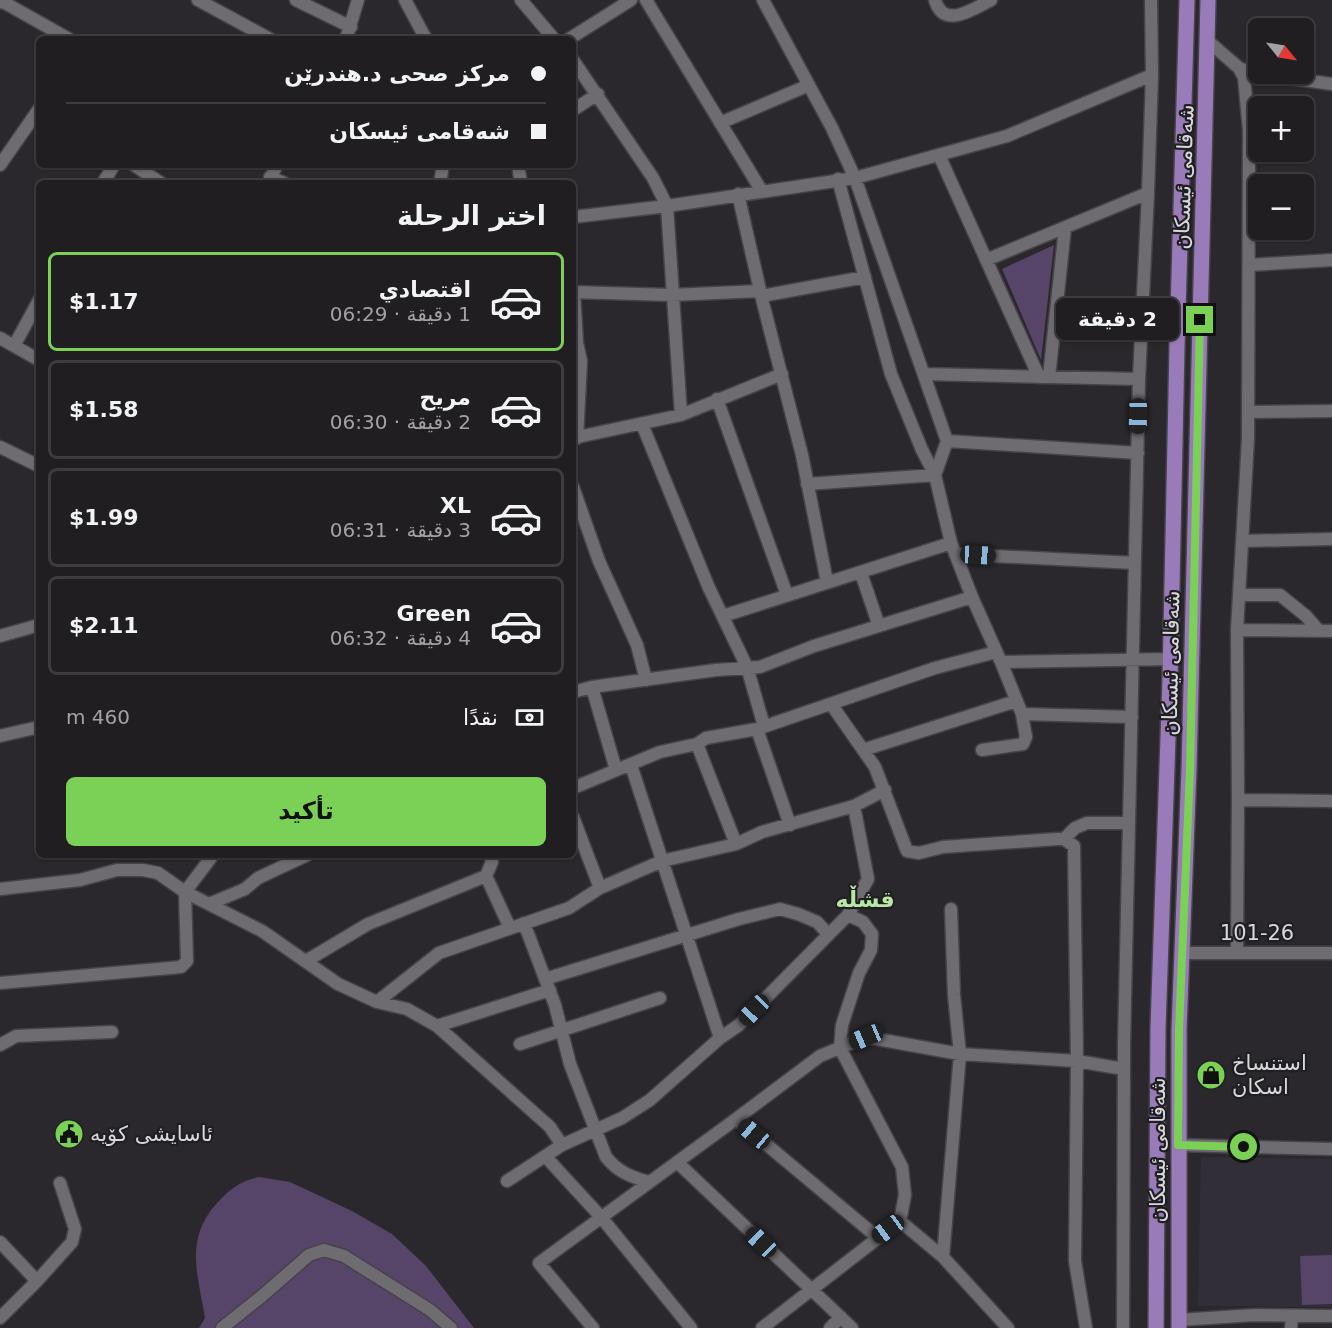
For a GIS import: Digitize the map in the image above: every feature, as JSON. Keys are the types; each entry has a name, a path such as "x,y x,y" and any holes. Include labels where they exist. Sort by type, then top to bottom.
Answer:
{"main road":[{"name":"شەقامی ئیسکان","path":"1156,1328 1159,1011 1171,659 1187,0"},
{"name":"شەقامی ئیسکان","path":"1179,1324 1180,1010 1190,769 1208,0"},
{"path":"1159,1011 1180,1010"}],"street":[{"path":"198,0 264,36"},
{"path":"296,0 351,27"},
{"path":"347,36 358,0"},
{"path":"405,0 424,36"},
{"path":"521,0 551,36"},
{"path":"574,36 631,0"},
{"path":"646,0 761,190"},
{"path":"763,0 832,128 855,178 947,441 935,476"},
{"path":"935,0 938,9 945,15 958,16 991,0"},
{"path":"1123,1328 1124,1069 1129,823 1139,379 1149,194 1151,0"},
{"path":"0,2 64,36"},
{"path":"1208,41 1239,68 1244,77 1249,130 1248,412 1237,630 1239,800 1237,952"},
{"path":"576,64 653,178 666,206 681,415"},
{"path":"1239,68 1253,73 1332,84"},
{"path":"576,217 666,206 761,190 855,178 1007,136 1152,75"},
{"path":"720,123 809,85"},
{"path":"576,108 598,94"},
{"path":"0,165 36,113"},
{"path":"939,155 986,260 1044,377"},
{"path":"138,168 156,180"},
{"path":"838,179 891,374 935,476 953,548 1022,714 1026,741 1023,744 982,750"},
{"path":"738,194 782,374 827,582"},
{"path":"986,260 1149,194"},
{"path":"1044,377 1065,228"},
{"path":"1249,265 1332,260"},
{"path":"576,292 671,295 761,294 864,277"},
{"path":"14,346 36,306"},
{"path":"576,318 581,361 576,415"},
{"path":"0,338 36,358"},
{"path":"576,438 681,415 782,374"},
{"path":"924,374 1139,379"},
{"path":"717,399 788,595"},
{"path":"1248,412 1332,411"},
{"path":"642,424 709,588 747,667 760,728 790,825"},
{"path":"947,441 1138,453"},
{"path":"0,447 36,465"},
{"path":"807,484 935,476"},
{"path":"576,496 599,561 637,645 646,680"},
{"path":"1242,541 1332,539"},
{"path":"723,616 827,582 953,548 1135,563"},
{"path":"861,573 879,627"},
{"path":"1239,595 1280,595 1306,616 1319,631"},
{"path":"576,691 592,687 760,666 814,646 972,597"},
{"path":"0,636 36,626"},
{"path":"1237,630 1332,631"},
{"path":"576,787 660,752 697,744 706,738 760,728 935,668 999,657 1171,659"},
{"path":"592,687 616,770"},
{"path":"863,750 1016,701"},
{"path":"831,704 875,767 908,851 919,853 944,847 1064,839 1074,846 1077,1061 1075,1261 1086,1328"},
{"path":"1022,714 1132,717"},
{"path":"0,736 36,728"},
{"path":"697,744 736,844"},
{"path":"631,765 720,1038"},
{"path":"377,1002 439,953 569,908 600,888 662,861 736,844 762,832 854,806 885,790"},
{"path":"1239,800 1332,801"},
{"path":"507,1181 562,1145 622,1118 650,1100 720,1038 739,1025 848,915 868,879 854,806"},
{"path":"1064,839 1075,828 1087,823 1129,823"},
{"path":"576,825 600,888"},
{"path":"0,983 181,968 187,961 185,892 211,858"},
{"path":"209,904 245,889 258,878 301,858"},
{"path":"306,961 368,924 486,876 492,862 491,858"},
{"path":"0,889 80,880 117,870 143,870 158,873 185,892 262,931 338,984 377,1002 407,1009 437,1026 550,1127 562,1145"},
{"path":"486,876 510,928"},
{"path":"437,1026 622,954 780,909 817,922 828,934"},
{"path":"943,1257 960,1054 954,995 951,909"},
{"path":"762,1328 900,1221 905,1196 902,1167 840,1048 842,1025 859,973 871,950 872,934 863,922 848,915"},
{"path":"524,922 548,984 570,1064 606,1157 614,1167 637,1179 649,1182"},
{"name":"101-26","path":"1182,953 1332,953"},
{"path":"520,1044 660,998"},
{"path":"0,1045 16,1036 112,1032"},
{"path":"593,1328 539,1263 820,1056 866,1037 960,1054 1077,1061 1124,1069"},
{"path":"736,1119 877,1237"},
{"path":"1178,1145 1332,1149"},
{"path":"545,1156 601,1217 691,1328"},
{"path":"677,1162 852,1328"},
{"path":"0,1318 72,1242 75,1229 60,1183"},
{"path":"900,1221 943,1257 1008,1328"},
{"path":"0,1242 37,1281"},
{"path":"222,1328 309,1255 324,1250 344,1257 421,1304 451,1328"},
{"path":"1179,1324 1254,1315 1291,1322 1332,1316"},
{"path":"830,1328 841,1317"}],"shaded area":[{"path":"1054,245 1041,360 1002,269"},
{"path":"1201,1157 1332,1159 1332,1307 1198,1306"},
{"path":"259,1177 290,1182 352,1211 392,1234 426,1266 474,1328 199,1328 205,1318 196,1258 200,1230 217,1203 226,1194 241,1183"},
{"path":"1332,1255 1332,1304 1302,1305 1300,1256"}],"place":[{"name":"استنساخ اسکان","path":"1211,1075"},
{"name":"ئاسایشی کۆیە","path":"69,1134"}],"district":[{"name":"قشڵه‌","path":"865,899"}],"route":[{"path":"1200,320 1190,769 1179,1030 1178,1145 1244,1147"}]}
